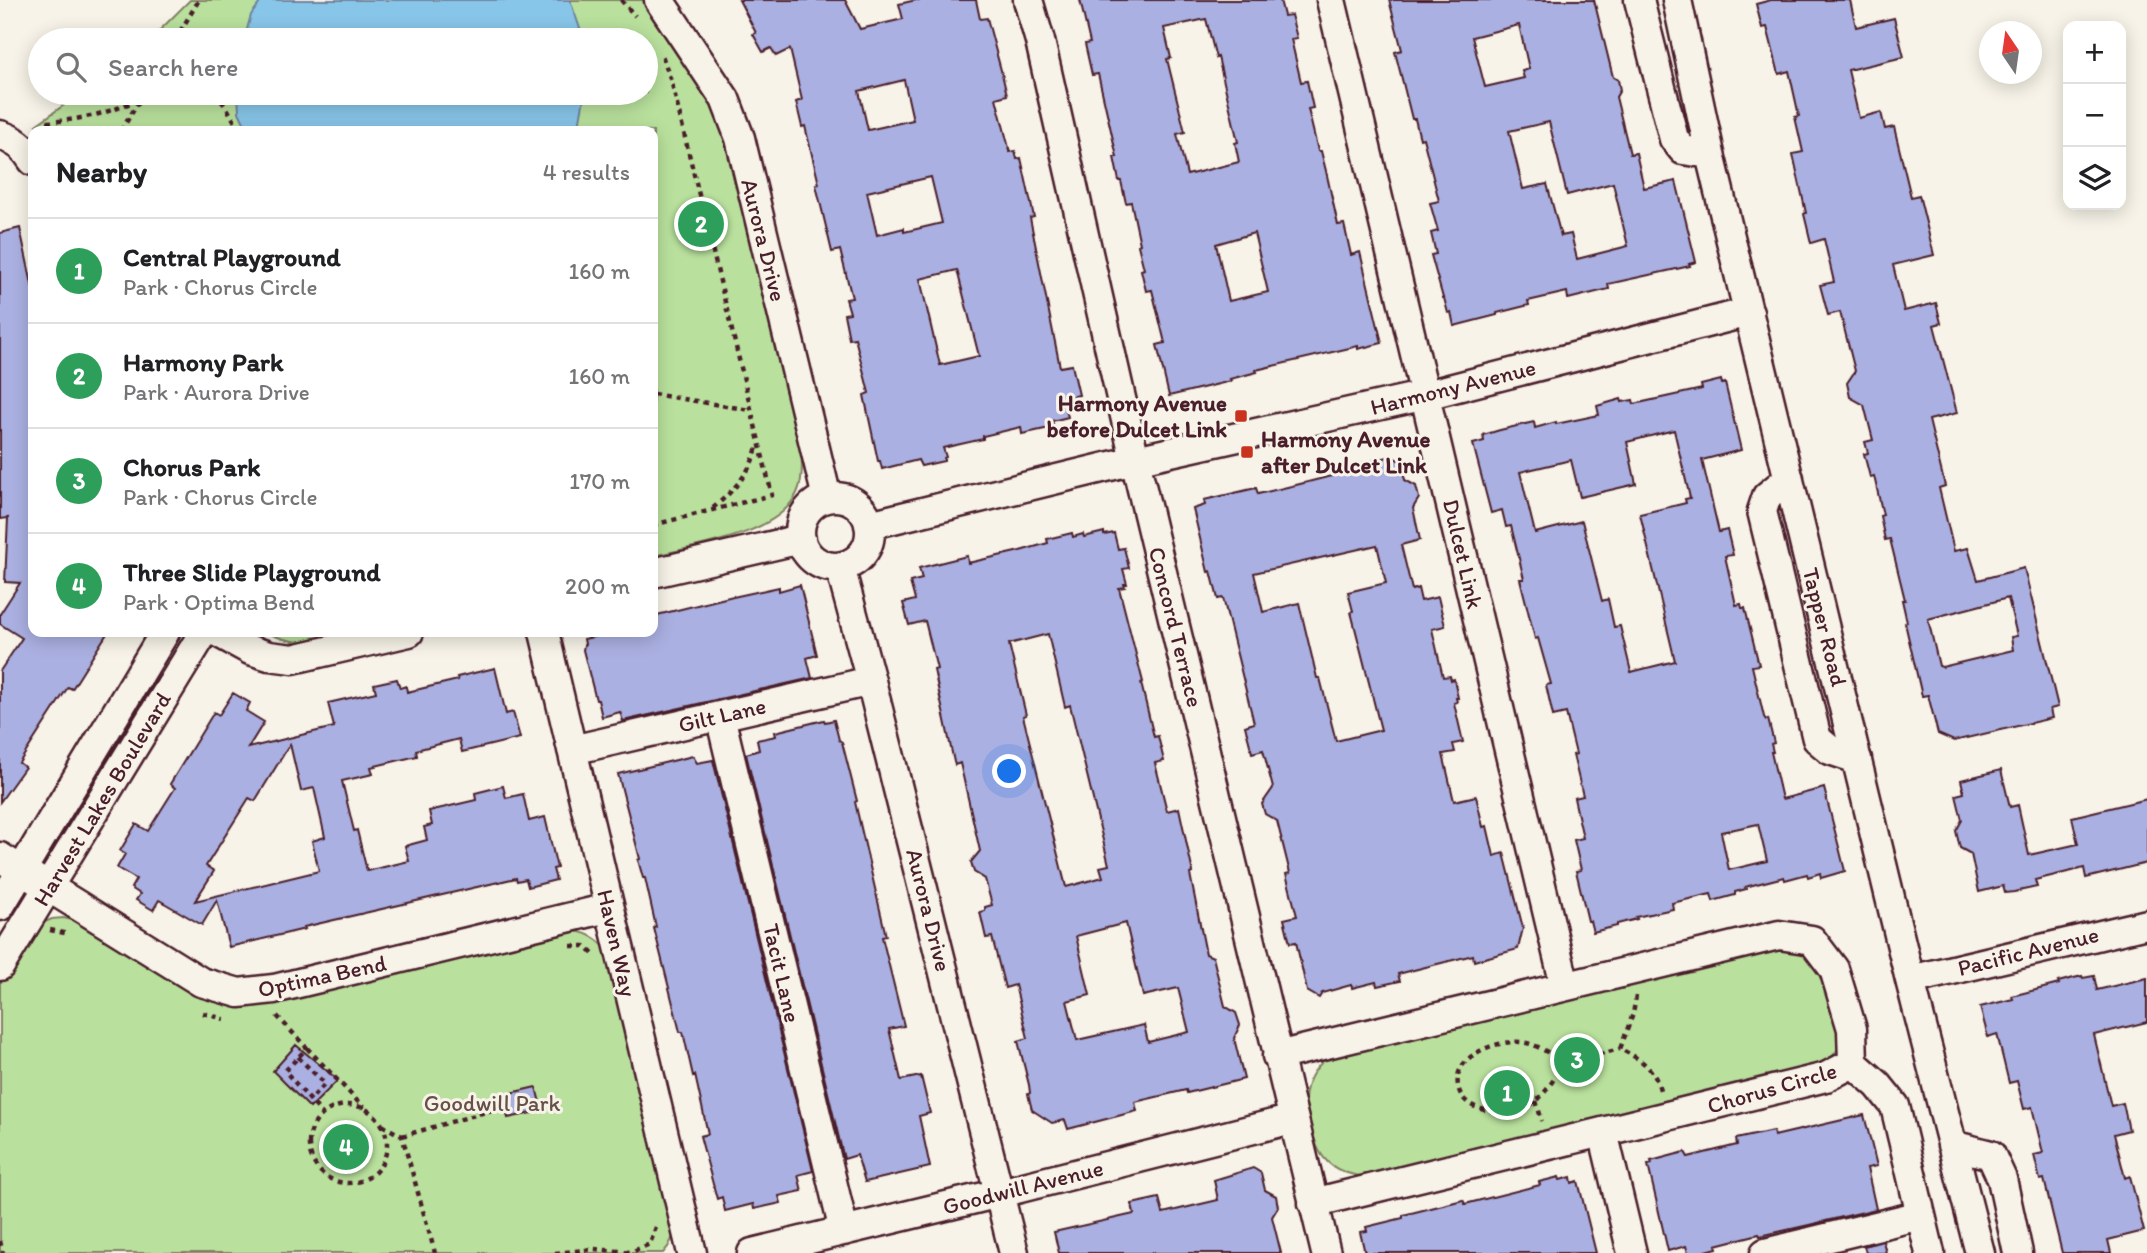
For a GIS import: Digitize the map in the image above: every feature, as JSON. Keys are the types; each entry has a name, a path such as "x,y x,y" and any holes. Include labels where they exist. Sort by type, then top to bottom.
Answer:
{"street":[{"name":"Aurora Drive","path":"659,0 725,99 740,138 827,498"},
{"name":"Concord Terrace","path":"1028,0 1040,41 1135,460 1326,1253"},
{"name":"Dulcet Link","path":"1331,0 1564,986"},
{"path":"1639,0 1674,139 1683,150 1710,154"},
{"name":"Tapper Road","path":"1677,0 1710,154 1910,980 1980,1253"},
{"path":"0,135 11,138 28,153"},
{"name":"Harmony Avenue","path":"869,525 1135,460 1426,395 1749,312"},
{"path":"827,498 854,502 864,512 869,525 870,539 864,552 854,562 840,567 815,561 806,551 801,539 801,526 806,514 815,504 827,498"},
{"path":"658,572 801,539"},
{"name":"Aurora Drive","path":"840,567 1014,1253"},
{"name":"Harvest Lakes Boulevard","path":"0,906 11,864 162,637"},
{"name":"Harvest Lakes Boulevard","path":"0,966 201,637"},
{"path":"226,637 250,650 293,659 388,637"},
{"name":"Haven Way","path":"545,637 692,1253"},
{"name":"Gilt Lane","path":"572,750 871,681"},
{"name":"Tacit Lane","path":"720,716 844,1231"},
{"name":"Optima Bend","path":"11,864 201,982 239,993 274,989 608,908"},
{"name":"Pacific Avenue","path":"1910,980 2147,923"},
{"name":"Chorus Circle","path":"1277,1056 1779,935 1812,940 1834,970 1852,1029 1853,1063 1826,1077 1314,1203"},
{"path":"1853,1063 1878,1085 1895,1106 1930,1253"},
{"name":"Goodwill Avenue","path":"752,1253 1293,1119"},
{"path":"1603,1132 1632,1253"},
{"path":"1952,1145 1991,1155 2002,1179 2018,1253"},
{"path":"1765,1253 1921,1215"}],"path":[{"path":"182,28 199,0"},
{"path":"621,0 643,24"},
{"path":"658,524 772,495 672,84 659,48"},
{"path":"47,122 95,115 126,105"},
{"path":"124,126 136,105"},
{"path":"225,105 237,126"},
{"path":"658,395 750,410"},
{"path":"709,511 723,500 752,465 758,440"},
{"path":"47,930 66,932 73,936"},
{"path":"566,947 585,946 595,955"},
{"path":"1620,1049 1636,1004 1630,971"},
{"path":"195,1010 228,1019"},
{"path":"290,1013 277,1016 364,1108 374,1115 382,1125 386,1137 382,1163 373,1173 362,1180 348,1183 335,1181 315,1164 310,1153 312,1129 323,1115 340,1106 364,1108"},
{"path":"1564,1063 1530,1044 1520,1042 1495,1045 1466,1061 1458,1075 1458,1088 1461,1095 1478,1108 1497,1112 1517,1109 1536,1101 1564,1063 1620,1049 1646,1063 1653,1071 1667,1116"},
{"path":"307,1048 285,1071 323,1115"},
{"path":"298,1057 325,1084 310,1100"},
{"path":"382,1125 402,1136 503,1107"},
{"path":"402,1136 435,1253"},
{"path":"555,1253 594,1249 631,1252 650,1244 657,1228 657,1217"},
{"path":"0,1241 3,1253"}],"green space":[{"path":"190,0 645,0 659,16 723,112 797,418 802,475 797,493 787,507 773,519 734,537 658,555 658,126 36,125 64,105 658,105 658,28 162,28"},
{"path":"278,637 330,637 298,642"},
{"name":"Goodwill Park","path":"63,918 77,921 199,994 566,930 592,936 611,955 675,1223 668,1247 663,1253 0,1253 0,978 40,924"},
{"path":"1792,945 1823,960 1842,1042 1832,1056 1817,1066 1360,1176 1333,1167 1325,1159 1314,1139 1305,1100 1307,1087 1311,1076 1327,1058"}],"water":[{"path":"262,0 570,0 580,28 247,28 251,15"},
{"path":"239,105 583,105 579,126 246,126"}],"building":[{"path":"739,0 845,0 860,29 903,19 899,4 916,0 976,0 980,19 987,18 1007,95 996,98 1010,152 1015,151 1017,159 1021,158 1034,217 1030,218 1060,367 1072,365 1079,395 1063,399 1068,417 1052,421 1054,427 1022,434 1021,427 943,448 946,457 944,461 921,466 918,460 882,469 864,395 869,393 855,338 849,339 844,314 850,313 846,299 852,298 840,250 832,252 816,185 819,184 805,126 802,127 796,102 802,100 790,49 776,56 771,48 763,52 753,34 756,33","holes":["904,80 913,120 868,130 859,91","931,177 942,223 877,235 867,192","957,270 979,356 940,365 920,279"]},
{"path":"1080,0 1280,0 1284,16 1291,15 1297,38 1291,39 1301,82 1307,81 1313,108 1308,109 1338,225 1344,224 1351,255 1360,252 1382,343 1256,370 1257,372 1230,379 1231,381 1169,396 1157,345 1165,343 1152,290 1146,291 1131,202 1126,203 1119,181 1114,157 1117,157 1098,74 1092,75 1085,44 1090,43","holes":["1206,19 1238,142 1235,143 1239,162 1187,175 1177,134 1185,132 1167,59 1171,58 1164,28","1254,233 1268,292 1229,301 1216,244"]},
{"path":"1389,0 1594,0 1613,77 1618,80 1620,90 1616,97 1630,154 1636,153 1644,188 1676,181 1696,262 1689,264 1690,266 1608,284 1609,289 1568,299 1567,292 1528,301 1529,305 1454,326 1431,255 1436,254 1431,233 1438,231 1430,203 1439,201 1423,138 1420,139 1415,119 1412,119 1395,52 1402,50","holes":["1519,25 1529,69 1522,71 1524,78 1485,87 1472,37","1549,122 1567,195 1613,183 1628,246 1577,259 1571,234 1561,236 1547,184 1523,189 1509,131"]},
{"path":"1771,0 1850,0 1856,27 1894,18 1904,57 1848,70 1859,118 1881,112 1885,129 1894,127 1911,197 1919,195 1934,255 1893,265 1904,311 1936,303 1941,323 1934,325 1957,413 1929,420 1945,486 1939,488 1954,551 1968,548 1978,580 2024,568 2058,707 2050,709 2052,718 1954,741 1938,734 1928,695 1922,696 1905,623 1907,622 1902,600 1905,600 1890,539 1885,540 1880,516 1883,515 1874,476 1870,477 1864,454 1868,453 1865,442 1873,440 1864,405 1850,397 1847,383 1855,371 1840,312 1828,315 1820,285 1834,282 1824,239 1811,243 1804,214 1806,213 1793,154 1803,152 1795,117 1799,116 1789,71 1779,74 1767,27 1762,28 1756,4","holes":["2008,598 2017,636 2011,637 2013,650 1942,667 1939,666 1928,619"]},
{"path":"20,228 28,266 28,637 105,637 72,689 68,687 19,763 25,767 0,802 0,671 22,638 0,624 0,614 20,583 5,582 8,518 0,519 0,233"},
{"path":"1721,380 1722,384 1725,383 1741,450 1702,460 1719,532 1727,530 1733,555 1725,556 1736,605 1741,604 1742,608 1745,608 1759,665 1752,666 1764,717 1768,719 1774,743 1771,744 1771,752 1782,799 1824,788 1845,871 1821,878 1820,873 1785,880 1784,877 1745,887 1746,889 1735,892 1735,895 1713,901 1711,894 1672,903 1673,909 1636,917 1637,919 1617,926 1593,932 1576,871 1581,870 1574,840 1583,838 1574,798 1583,796 1566,713 1553,716 1546,685 1551,684 1538,638 1535,639 1520,579 1524,579 1511,526 1506,527 1502,510 1491,513 1473,444 1484,441 1483,435 1500,430 1534,422 1535,428 1599,415 1597,406 1621,399 1622,402 1633,400 1634,404 1702,389 1701,385","holes":["1674,430 1690,498 1685,499 1686,503 1640,514 1675,661 1631,672 1620,626 1614,627 1608,599 1602,601 1582,521 1535,533 1520,472 1571,460 1580,497 1636,484 1627,442","1758,824 1767,861 1729,870 1721,832"]},
{"path":"1392,456 1401,462 1405,480 1416,486 1419,498 1413,508 1420,540 1401,545 1412,590 1418,588 1421,601 1438,597 1445,626 1432,629 1443,677 1450,676 1451,680 1454,679 1458,698 1454,703 1463,742 1453,744 1455,752 1443,754 1454,801 1476,796 1483,827 1487,826 1494,856 1504,853 1523,928 1518,949 1474,961 1473,955 1398,974 1400,981 1377,986 1376,982 1352,988 1351,985 1322,993 1319,998 1307,991 1296,942 1290,943 1284,919 1297,916 1286,874 1290,873 1277,821 1265,814 1262,804 1273,788 1263,750 1252,753 1245,726 1254,723 1223,598 1218,599 1211,571 1208,572 1193,509 1205,505 1204,500 1256,488 1258,494 1347,472 1346,467","holes":["1377,545 1386,583 1348,592 1381,730 1336,741 1299,603 1263,612 1254,573"]},
{"path":"1104,532 1104,535 1114,533 1118,549 1124,548 1129,568 1123,569 1127,584 1119,588 1154,737 1158,736 1164,761 1155,763 1167,811 1179,808 1206,954 1213,957 1225,1006 1236,1013 1240,1025 1234,1038 1244,1079 1135,1102 1137,1111 1068,1129 1065,1120 1052,1123 1032,1110 1018,1041 1028,1038 1015,985 1005,988 992,937 986,938 980,912 992,905 985,879 974,872 971,862 980,851 960,763 955,765 954,762 925,621 909,625 903,603 915,600 910,582 922,579 919,568 967,556 968,563 1048,543 1047,539 1072,533 1073,537 1083,534 1084,537","holes":["1048,634 1065,707 1070,705 1109,865 1100,867 1103,877 1066,887 1023,716 1026,715 1009,644","1126,923 1143,996 1178,988 1189,1032 1148,1042 1144,1025 1077,1040 1067,1001 1090,995 1076,936"]},
{"path":"800,585 817,655 807,658 812,678 623,721 620,712 602,717 583,650 584,639 658,637 658,615 779,587 779,591"},
{"path":"495,668 506,714 513,712 520,738 462,752 459,739 416,750 417,756 371,767 373,774 342,781 367,871 409,861 405,846 427,840 424,827 432,825 429,811 476,800 475,793 503,786 506,798 523,794 529,821 545,817 557,868 553,869 556,880 528,887 526,879 517,881 516,878 229,947 217,900 202,925 159,900 153,910 136,900 140,894 131,888 136,879 117,868 125,854 120,851 136,824 148,831 175,788 170,784 214,712 219,715 233,693 250,703 246,711 264,722 248,748 334,727 328,703 376,692 374,684 397,679 400,688 406,686 407,692 458,680 457,677","holes":["290,744 301,791 314,788 325,837 312,841 319,871 195,901 214,871 206,866 249,798 255,801"]},
{"path":"834,720 839,740 842,742 886,936 882,937 904,1026 889,1029 901,1080 921,1076 930,1113 919,1116 930,1167 865,1182 857,1155 844,1159 746,754 759,750 757,740 776,736 775,732"},
{"path":"693,756 697,763 713,760 813,1171 798,1175 802,1191 779,1196 781,1203 754,1209 753,1204 725,1211 722,1197 717,1199 700,1136 708,1134 695,1075 693,1076 683,1032 680,1032 618,774"},
{"path":"2001,770 2010,807 2018,805 2029,855 2078,844 2072,817 2147,799 2147,863 2086,878 2084,868 2035,880 2037,887 2014,892 2005,893 2003,886 1979,892 1971,854 1960,848 1956,831 1962,820 1956,795 1964,793 1961,780"},
{"path":"2082,976 2094,976 2097,990 2147,978 2147,1022 2094,1035 2111,1106 2123,1103 2129,1130 2114,1134 2125,1178 2130,1176 2144,1231 2108,1240 2111,1253 2062,1253 2044,1179 2040,1180 2034,1155 2043,1153 2032,1107 2024,1109 2017,1081 2009,1083 1997,1034 1988,1037 1980,1007"},
{"path":"296,1045 338,1080 310,1108 273,1071"},
{"path":"536,1087 542,1111 508,1118 502,1095"},
{"path":"1864,1115 1877,1166 1867,1168 1876,1209 1760,1236 1759,1234 1716,1245 1717,1248 1699,1253 1688,1253 1686,1246 1668,1251 1648,1165 1652,1164 1651,1161 1685,1152 1688,1157 1737,1145 1736,1139 1773,1131 1774,1136"},
{"path":"1253,1168 1261,1173 1265,1190 1276,1196 1278,1207 1272,1217 1281,1253 1059,1253 1054,1232 1134,1214 1132,1204 1159,1198 1163,1213 1218,1200 1214,1180"},
{"path":"1559,1177 1560,1180 1571,1177 1572,1183 1578,1181 1596,1253 1365,1253 1360,1232 1367,1231 1366,1227 1463,1200 1465,1204 1540,1185 1539,1182"},
{"path":"1883,1241 1886,1253 1866,1253 1864,1246"}],"place":[{"name":"Harmony Park","path":"701,224"},
{"name":"Harmony Avenue before Dulcet Link","path":"1241,416"},
{"name":"Harmony Avenue after Dulcet Link","path":"1247,452"},
{"name":"Chorus Park","path":"1577,1060"},
{"name":"Central Playground","path":"1507,1093"},
{"name":"Three Slide Playground","path":"346,1147"}]}
